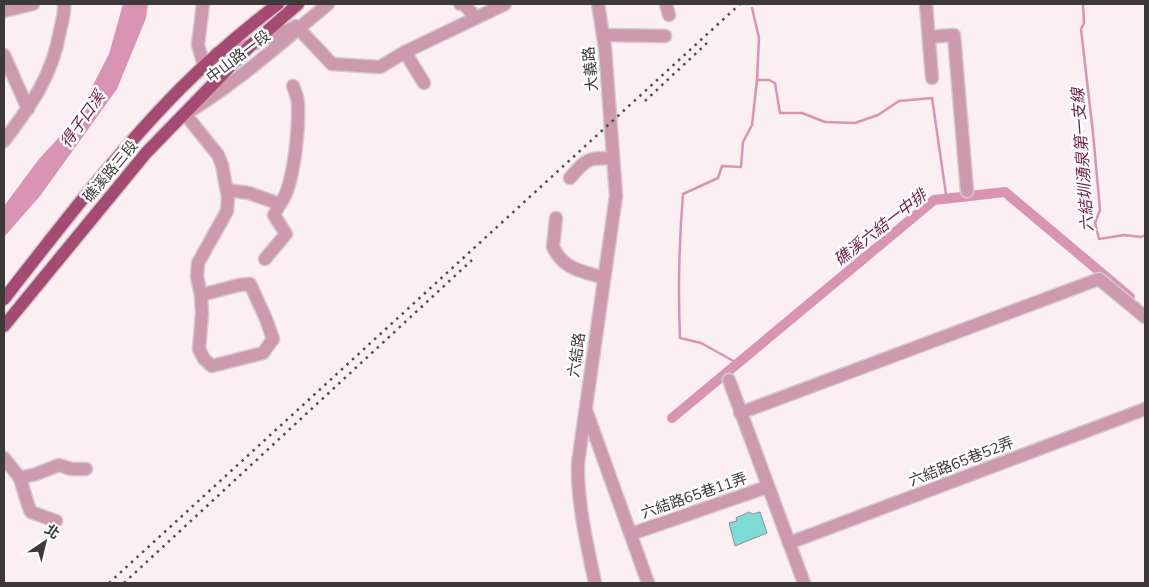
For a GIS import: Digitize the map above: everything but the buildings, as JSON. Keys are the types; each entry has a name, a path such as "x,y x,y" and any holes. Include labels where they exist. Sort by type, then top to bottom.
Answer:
{"main road":[{"name":"礁溪路三段","path":"4,299 113,163 181,88 217,54 278,4"},
{"name":"礁溪路三段","path":"4,326 146,153 251,45 298,4"}],"street":[{"path":"4,11 32,4"},
{"path":"4,141 28,109 46,78 58,44 64,4"},
{"path":"203,4 198,46 204,66"},
{"name":"中山路一段","path":"185,114 202,104 328,4"},
{"path":"460,4 464,4 476,18"},
{"path":"297,28 332,64 380,67 405,52 505,4"},
{"name":"大義路","path":"598,4 603,35 611,131"},
{"path":"926,4 932,78"},
{"name":"中山路一段","path":"217,54 251,45 297,28"},
{"path":"603,35 665,36"},
{"path":"929,37 954,35 967,191"},
{"path":"405,52 424,83"},
{"path":"4,55 28,109"},
{"path":"265,259 286,234 274,215 286,197 294,161 299,103 294,86"},
{"path":"185,114 218,155 222,164 228,197 227,211 206,245 198,263 197,277 202,314 199,349 204,359 212,366 263,353 272,338 266,319 250,284 238,285 201,296"},
{"name":"六結路","path":"595,583 581,513 577,480 585,407 616,196 611,131"},
{"path":"570,178 582,163 592,158 613,158"},
{"path":"227,190 249,193 280,204"},
{"path":"556,218 553,247 562,261 573,268 604,278"},
{"path":"740,413 1099,279 1145,317"},
{"path":"729,380 804,583"},
{"path":"585,407 648,583"},
{"name":"六結路65巷52弄","path":"789,543 1145,409"},
{"path":"4,458 20,478 31,512 56,521"},
{"path":"20,478 36,474 59,464 71,469 86,469"},
{"name":"六結路65巷11弄","path":"631,534 767,487"}],"water":[{"name":"得子口溪","path":"123,4 148,4 146,18 117,89 40,196 4,237 4,206 39,159 75,120 109,54"}],"waterway":[{"name":"六結圳湧泉第一支線","path":"1083,4 1084,23 1081,29 1100,210 1095,223 1099,239 1124,235 1141,237 1145,235"},
{"path":"737,363 701,343 680,338 680,248 683,194 718,178 722,166 741,167 743,142 752,125 757,80 759,38 752,8"},
{"path":"757,80 769,80 775,83 780,113 802,113 825,122 855,123 878,115 899,101 932,98 947,201"},
{"name":"礁溪六結一中排","path":"672,418 934,200 1005,192 1130,297"}],"railway":[{"path":"109,583 740,4"},
{"path":"645,101 707,43"},
{"path":"124,583 472,260"}]}
